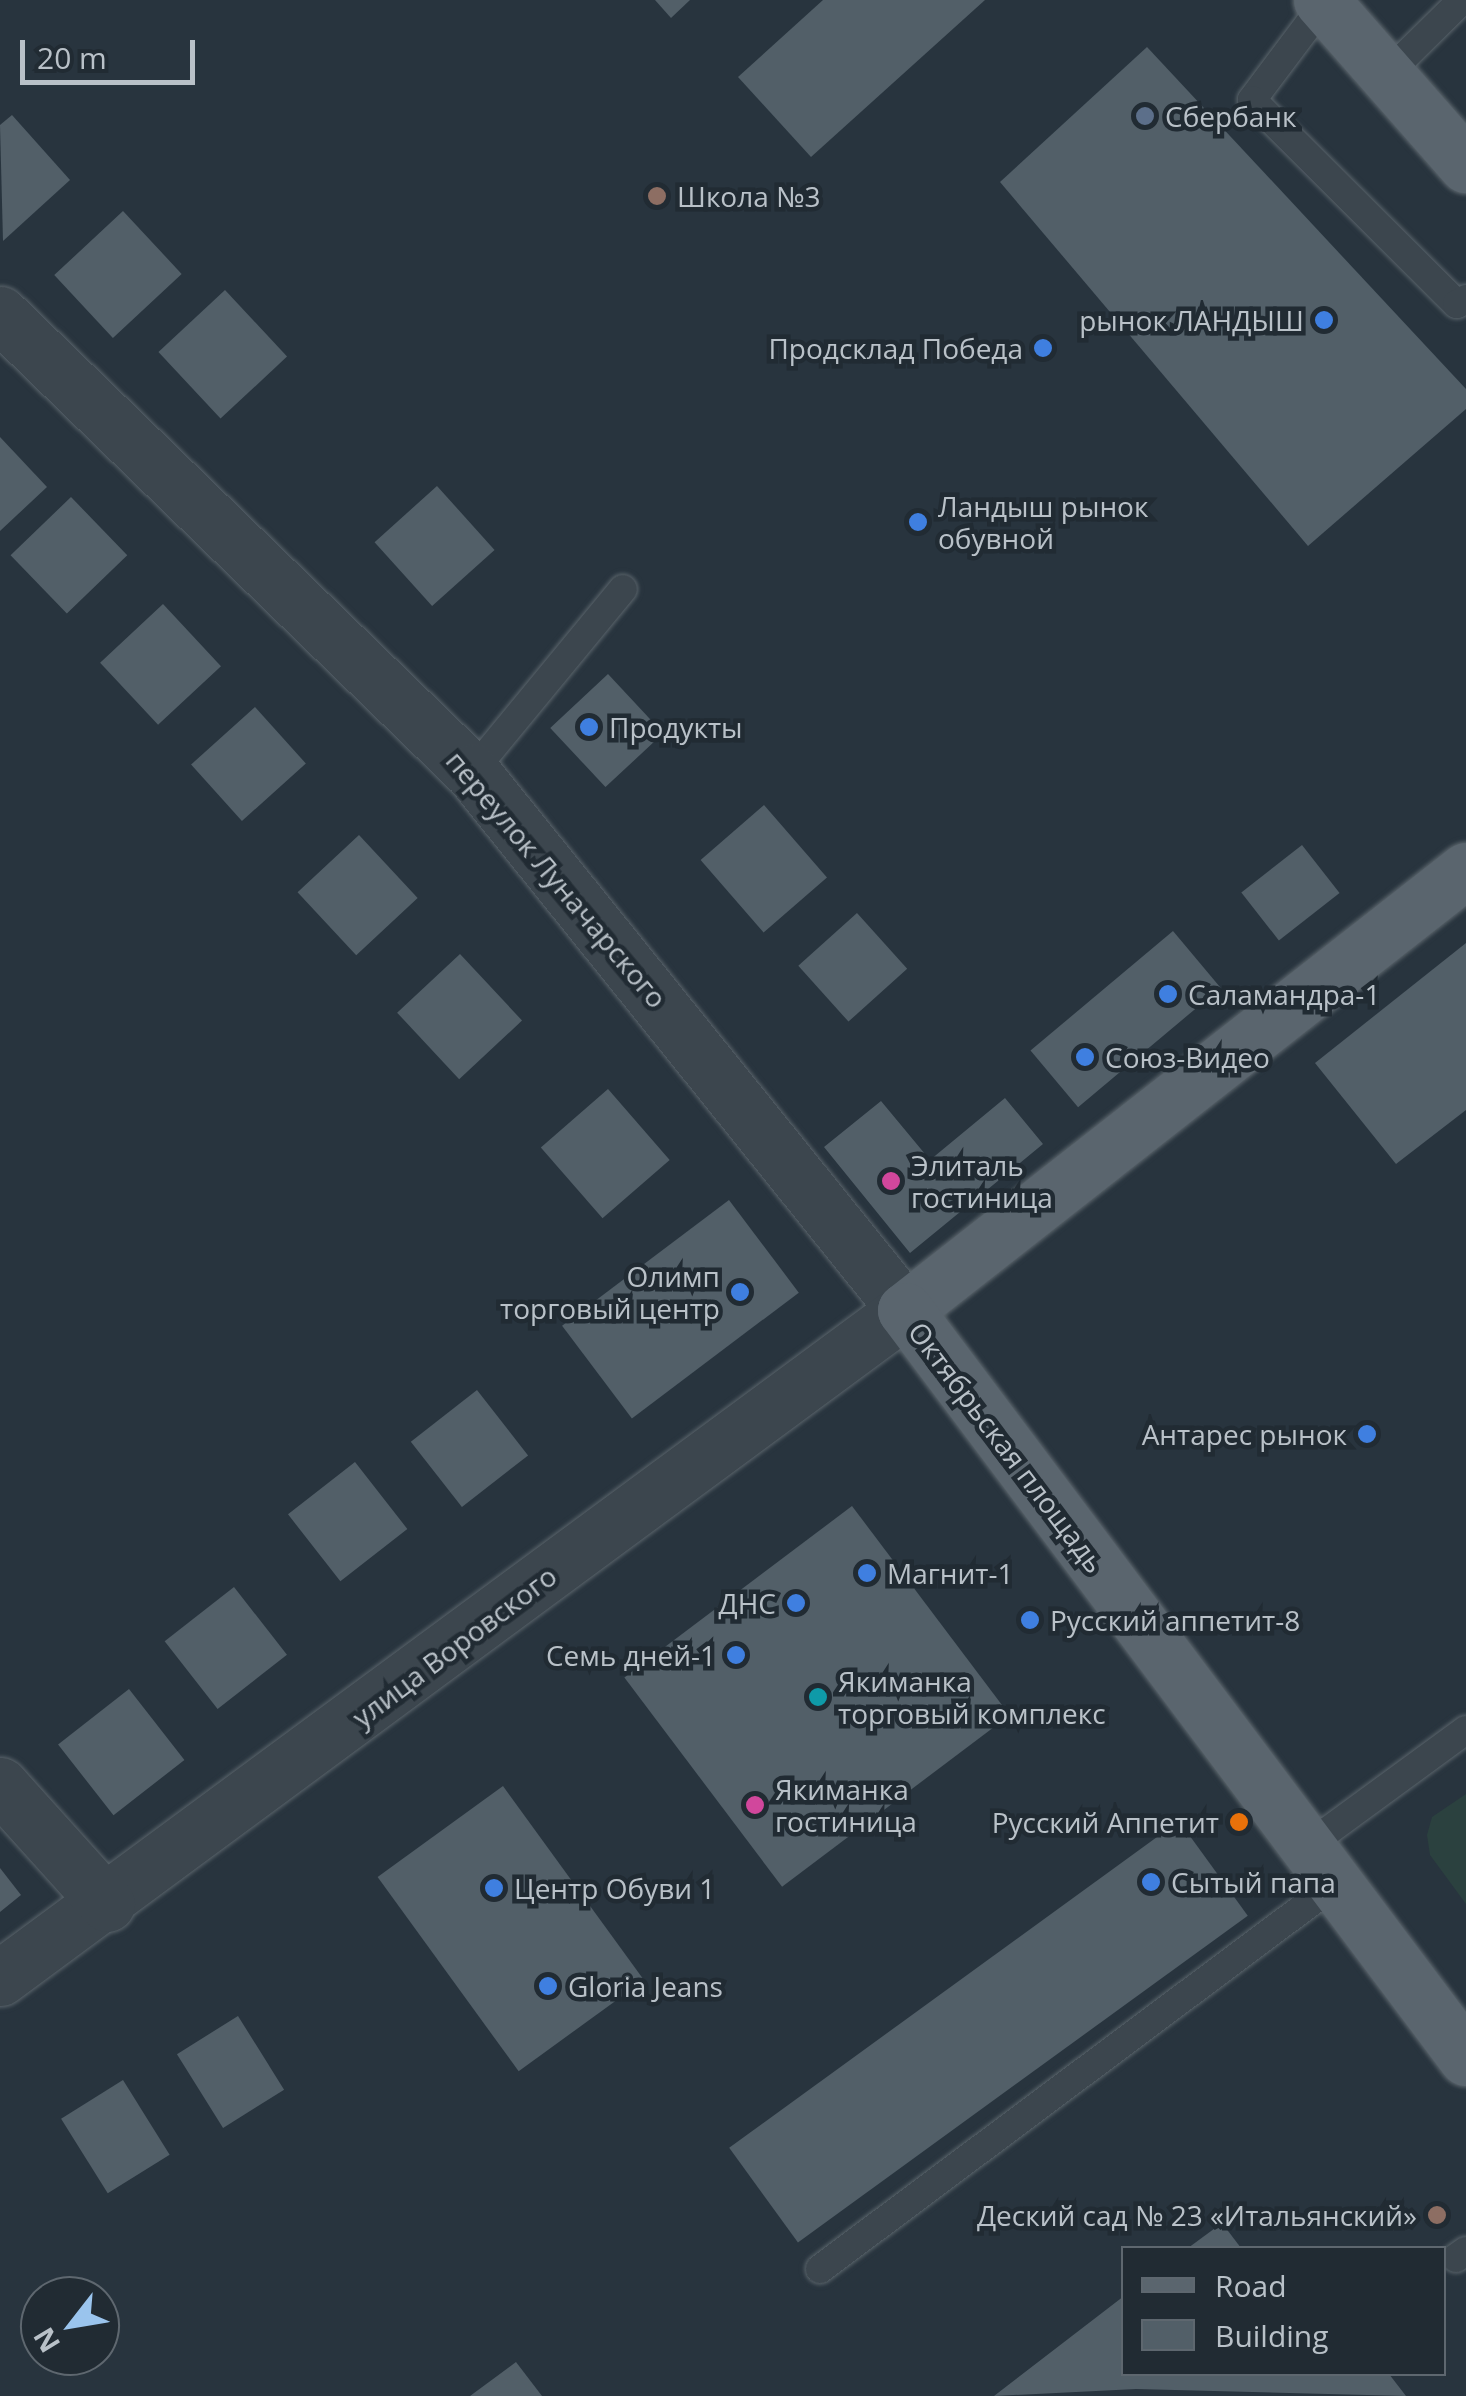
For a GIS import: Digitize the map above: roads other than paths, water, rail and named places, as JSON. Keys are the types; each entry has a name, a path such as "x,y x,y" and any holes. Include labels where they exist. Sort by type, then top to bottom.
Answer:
{"main road":[{"path":"1322,2 1466,166"},
{"name":"Октябрьская площадь","path":"1466,870 905,1310 1466,2058"}],"street":[{"name":"переулок Луначарского","path":"0,314 472,772 905,1310"},
{"name":"улица Воровского","path":"0,1978 107,1904 905,1310"},
{"path":"0,1785 107,1904"}],"lane":[{"path":"1386,74 1462,0"},
{"path":"1322,2 1252,100 1457,304 1466,299"},
{"path":"472,772 623,590"},
{"path":"820,2269 1321,1865 1466,1730"}],"place":[{"name":"Сбербанк","path":"1145,116"},
{"name":"Школа №3","path":"657,196"},
{"name":"рынок ЛАНДЫШ","path":"1324,320"},
{"name":"Продсклад Победа","path":"1043,348"},
{"name":"Ландыш рынок обувной","path":"918,522"},
{"name":"Продукты","path":"589,727"},
{"name":"Саламандра-1","path":"1168,994"},
{"name":"Союз-Видео","path":"1085,1057"},
{"name":"Элиталь гостиница","path":"891,1181"},
{"name":"Олимп торговый центр","path":"740,1292"},
{"name":"Антарес рынок","path":"1367,1434"},
{"name":"Магнит-1","path":"867,1573"},
{"name":"ДНС","path":"796,1603"},
{"name":"Русский аппетит-8","path":"1030,1620"},
{"name":"Семь дней-1","path":"736,1655"},
{"name":"Якиманка торговый комплекс","path":"818,1697"},
{"name":"Якиманка гостиница","path":"755,1805"},
{"name":"Русский Аппетит","path":"1239,1822"},
{"name":"Сытый папа","path":"1151,1882"},
{"name":"Центр Обуви 1","path":"494,1888"},
{"name":"Gloria Jeans","path":"548,1986"},
{"name":"Деский сад № 23 «Итальянский»","path":"1437,2215"}]}
